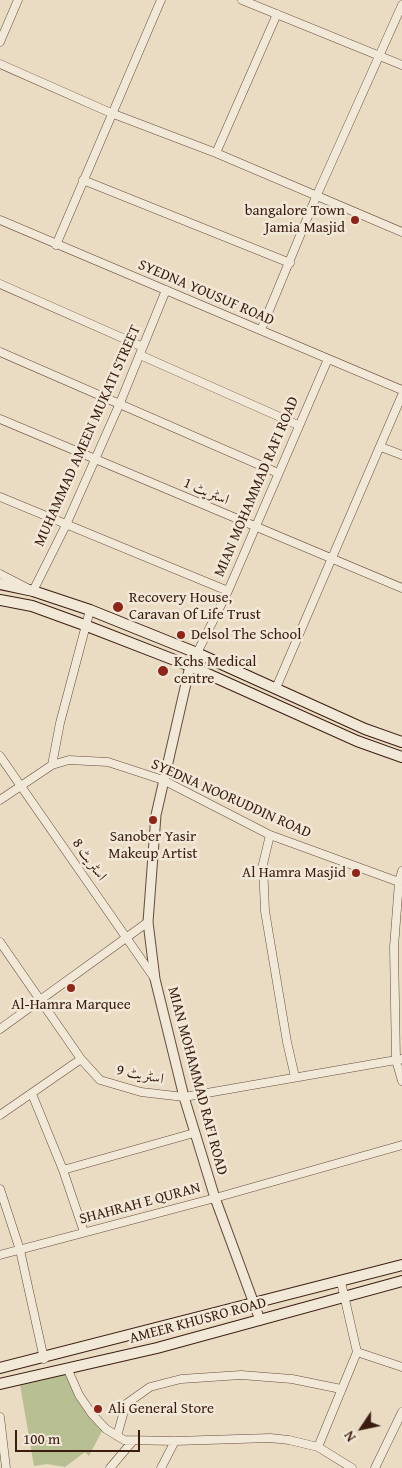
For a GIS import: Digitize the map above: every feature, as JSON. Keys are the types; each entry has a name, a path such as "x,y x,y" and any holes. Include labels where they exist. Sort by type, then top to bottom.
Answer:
{"main road":[{"path":"0,584 90,610 197,653 365,729 402,742"},
{"path":"32,606 33,592"},
{"path":"0,600 32,606 190,666 268,703 357,741 402,757"},
{"path":"268,703 276,688"},
{"name":"AMEER KHUSRO ROAD","path":"0,1368 44,1359 255,1305 402,1265"},
{"name":"AMEER KHUSRO ROAD","path":"0,1384 68,1370 402,1281"}],"street":[{"path":"0,42 18,0"},
{"path":"56,245 111,112 161,0"},
{"path":"242,0 402,65"},
{"path":"261,330 290,264 316,197 402,5"},
{"path":"216,153 277,14"},
{"path":"0,64 402,232"},
{"path":"83,180 290,264"},
{"name":"SYEDNA YOUSUF ROAD","path":"0,220 402,390"},
{"path":"0,284 298,425"},
{"name":"MUHAMMAD AMEEN MUKATI STREET","path":"33,592 66,525 120,403 166,290"},
{"path":"0,352 278,473"},
{"name":"MIAN MOHAMMAD RAFI ROAD","path":"197,653 228,591 328,359"},
{"path":"276,688 402,395"},
{"name":"اسٹریٹ 1","path":"0,420 402,588"},
{"path":"381,447 402,455"},
{"path":"0,497 228,591"},
{"path":"0,574 33,592"},
{"path":"52,765 60,723 90,610"},
{"name":"MIAN MOHAMMAD RAFI ROAD","path":"190,666 156,815 148,922 154,979 194,1133 215,1198 260,1320"},
{"name":"اسٹریٹ 8","path":"0,756 128,938 154,979"},
{"name":"SYEDNA NOORUDDIN ROAD","path":"0,800 52,765 69,760 108,762 163,780 270,835 399,882"},
{"path":"270,835 263,864 265,911 285,1034 296,1077"},
{"path":"402,871 399,882 394,947 399,1059 402,1081"},
{"path":"0,1029 148,922"},
{"name":"اسٹریٹ 9","path":"0,942 81,1059 100,1080 141,1092 184,1097 399,1059"},
{"path":"0,1115 81,1059"},
{"path":"32,1094 63,1170 84,1232"},
{"path":"63,1170 194,1133"},
{"name":"SHAHRAH E QURAN","path":"0,1255 215,1198 402,1145"},
{"path":"0,1189 20,1250 44,1359"},
{"path":"318,1447 357,1352 341,1282"},
{"path":"357,1352 402,1367"},
{"path":"68,1370 79,1394 92,1414 106,1429 132,1442 270,1438 289,1440 318,1447 352,1468"},
{"path":"117,1436 126,1404 150,1387 181,1379 241,1376 292,1379 341,1389"},
{"path":"375,1468 402,1412"},
{"path":"0,1417 6,1468"},
{"path":"161,1468 175,1441"},
{"path":"110,1468 132,1442"}],"green space":[{"path":"68,1370 79,1395 104,1427 89,1456 85,1452 65,1467 47,1464 34,1466 19,1379"}],"place":[{"name":"bangalore Town Jamia Masjid","path":"355,220"},
{"name":"Recovery House, Caravan Of Life Trust","path":"118,607"},
{"name":"Delsol The School","path":"181,635"},
{"name":"Kchs Medical centre","path":"163,671"},
{"name":"Sanober Yasir Makeup Artist","path":"153,820"},
{"name":"Al Hamra Masjid","path":"356,873"},
{"name":"Al-Hamra Marquee","path":"71,988"},
{"name":"Ali General Store","path":"98,1409"}]}
